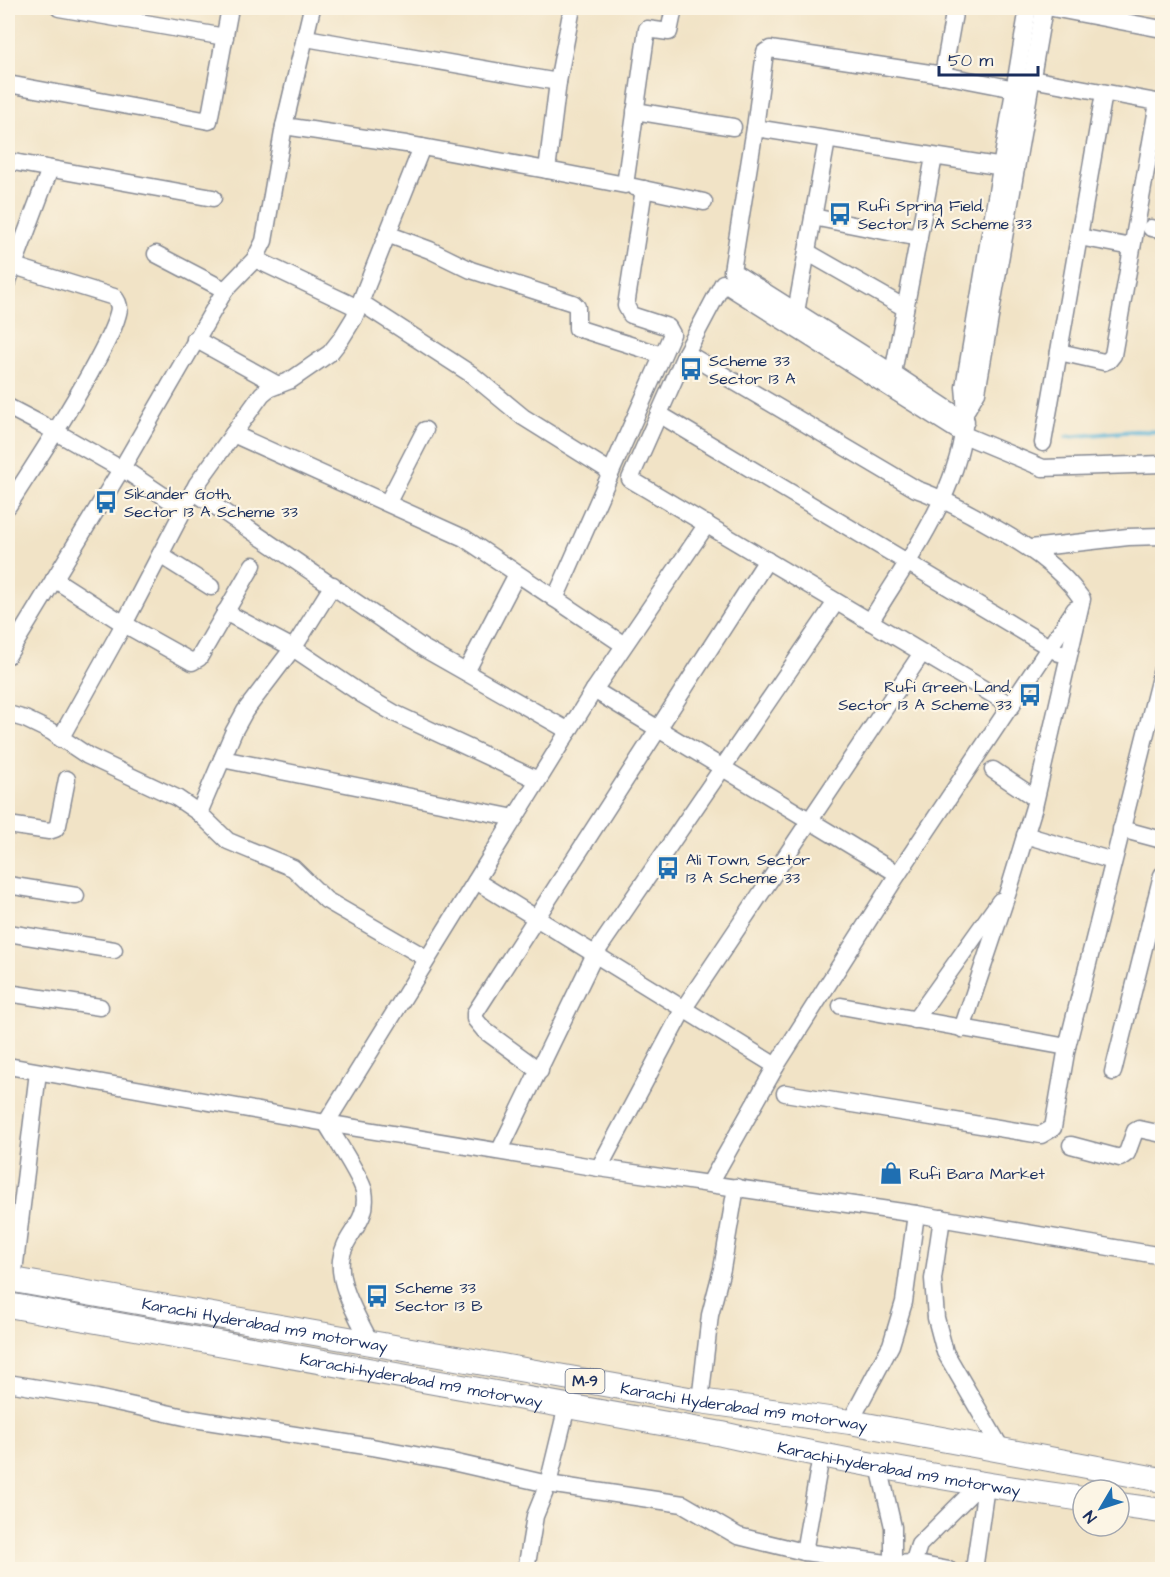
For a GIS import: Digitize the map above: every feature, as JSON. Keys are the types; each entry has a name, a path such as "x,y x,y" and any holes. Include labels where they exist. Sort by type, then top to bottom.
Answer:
{"highway":[{"name":"Karachi Hyderabad m9 motorway","path":"10,1279 700,1401 850,1422 1162,1480"},
{"name":"Karachi-hyderabad m9 motorway","path":"8,1305 722,1434 821,1456 982,1485 1071,1497"},
{"path":"1131,1507 1160,1512"}],"street":[{"path":"59,8 225,37"},
{"path":"8,84 209,121 230,8"},
{"path":"8,655 121,469 225,290 255,259 264,240 284,126 312,8"},
{"path":"547,170 558,82 572,8"},
{"path":"625,184 647,29 669,32 674,8"},
{"path":"943,75 955,8"},
{"path":"1024,87 1028,8"},
{"path":"870,622 944,498 966,422 964,387 1024,87 1044,8"},
{"path":"1052,8 1139,16 1162,29"},
{"path":"306,38 558,82"},
{"path":"966,422 732,271 767,50 1024,87 1104,93 1160,103 1113,355 1104,362 1059,352"},
{"path":"1043,443 1104,93"},
{"path":"635,111 733,127"},
{"path":"284,126 422,147 625,184 704,202"},
{"path":"755,128 1008,168"},
{"path":"796,312 827,140"},
{"path":"60,739 124,624 193,491 233,434 262,394 291,380 330,353 341,339 359,305 422,147"},
{"path":"893,373 934,157"},
{"path":"8,161 213,198"},
{"path":"8,506 56,432 104,348 119,310 114,297 108,295 11,274 50,169"},
{"path":"555,599 672,334 668,327 632,315 626,306 644,189"},
{"path":"813,217 919,238"},
{"path":"387,234 430,250 471,270 573,303 577,307 577,328 662,355"},
{"path":"1079,237 1132,247"},
{"path":"807,252 905,308"},
{"path":"156,254 225,290"},
{"path":"255,259 359,305 471,374 523,417 611,472"},
{"path":"1012,706 630,479 686,353 723,283 1043,468 1162,464"},
{"path":"195,339 278,385"},
{"path":"686,353 916,489 944,498 1031,548 1072,586 1082,599"},
{"path":"8,407 121,469 183,509"},
{"path":"659,414 1068,658"},
{"path":"388,502 425,430"},
{"path":"233,434 464,538 624,645"},
{"path":"193,491 423,648 569,731"},
{"path":"326,1123 426,958 594,690 706,524"},
{"path":"1031,548 1128,537 1162,536"},
{"path":"160,555 211,587"},
{"path":"540,1071 484,1030 475,1016 767,560"},
{"path":"54,579 124,624 189,661 195,662 253,564"},
{"path":"466,672 517,574"},
{"path":"199,813 245,711 293,648 333,585"},
{"path":"710,1183 776,1066 898,873 1082,599"},
{"path":"962,1029 1025,835 1082,599"},
{"path":"500,1150 596,954 836,602"},
{"path":"225,612 293,648 394,713 538,780"},
{"path":"599,1168 684,1008 922,653"},
{"path":"785,1093 1041,1135 1053,1128 1067,1047 1162,669"},
{"path":"594,690 898,873"},
{"path":"8,714 25,719 52,732 88,756 177,798 199,813 228,841 293,868 326,900 426,958"},
{"path":"222,759 515,818"},
{"path":"993,770 1035,798"},
{"path":"8,825 49,831 55,829 58,825 67,779"},
{"path":"1121,829 1162,840"},
{"path":"1025,835 1113,861"},
{"path":"1113,1072 1162,875"},
{"path":"476,881 776,1066"},
{"path":"8,885 76,896"},
{"path":"915,1020 1010,886"},
{"path":"8,933 114,950"},
{"path":"8,993 100,1007"},
{"path":"841,1006 1067,1047"},
{"path":"8,1066 326,1123 599,1168 942,1218 1162,1256"},
{"path":"10,1279 38,1072"},
{"path":"326,1123 364,1188 364,1215 347,1242 341,1259 347,1295 370,1342"},
{"path":"1071,1145 1120,1158 1127,1153 1135,1131 1139,1129 1162,1134"},
{"path":"700,1401 710,1314 722,1269 736,1187"},
{"path":"850,1422 891,1345 904,1302 916,1214"},
{"path":"942,1218 933,1279 936,1318 945,1352 1002,1450"},
{"path":"8,1383 97,1398 195,1419 448,1461 548,1484 683,1504 738,1536 804,1552 893,1567 949,1569"},
{"path":"526,1569 535,1515 548,1484 567,1406"},
{"path":"804,1552 821,1456"},
{"path":"879,1466 893,1527 893,1567"},
{"path":"911,1566 919,1545 982,1485"},
{"path":"974,1569 982,1485"}],"waterway":[{"path":"1066,437 1135,431 1162,432"}],"place":[{"name":"Rufi Spring Field, Sector 13 A Scheme 33","path":"840,214"},
{"name":"Scheme 33 Sector 13 A","path":"691,369"},
{"name":"Sikander Goth, Sector 13 A Scheme 33","path":"106,502"},
{"name":"Rufi Green Land, Sector 13 A Scheme 33","path":"1030,695"},
{"name":"Ali Town, Sector 13 A Scheme 33","path":"668,868"},
{"name":"Rufi Bara Market","path":"891,1173"},
{"name":"Scheme 33 Sector 13 B","path":"377,1296"}]}
